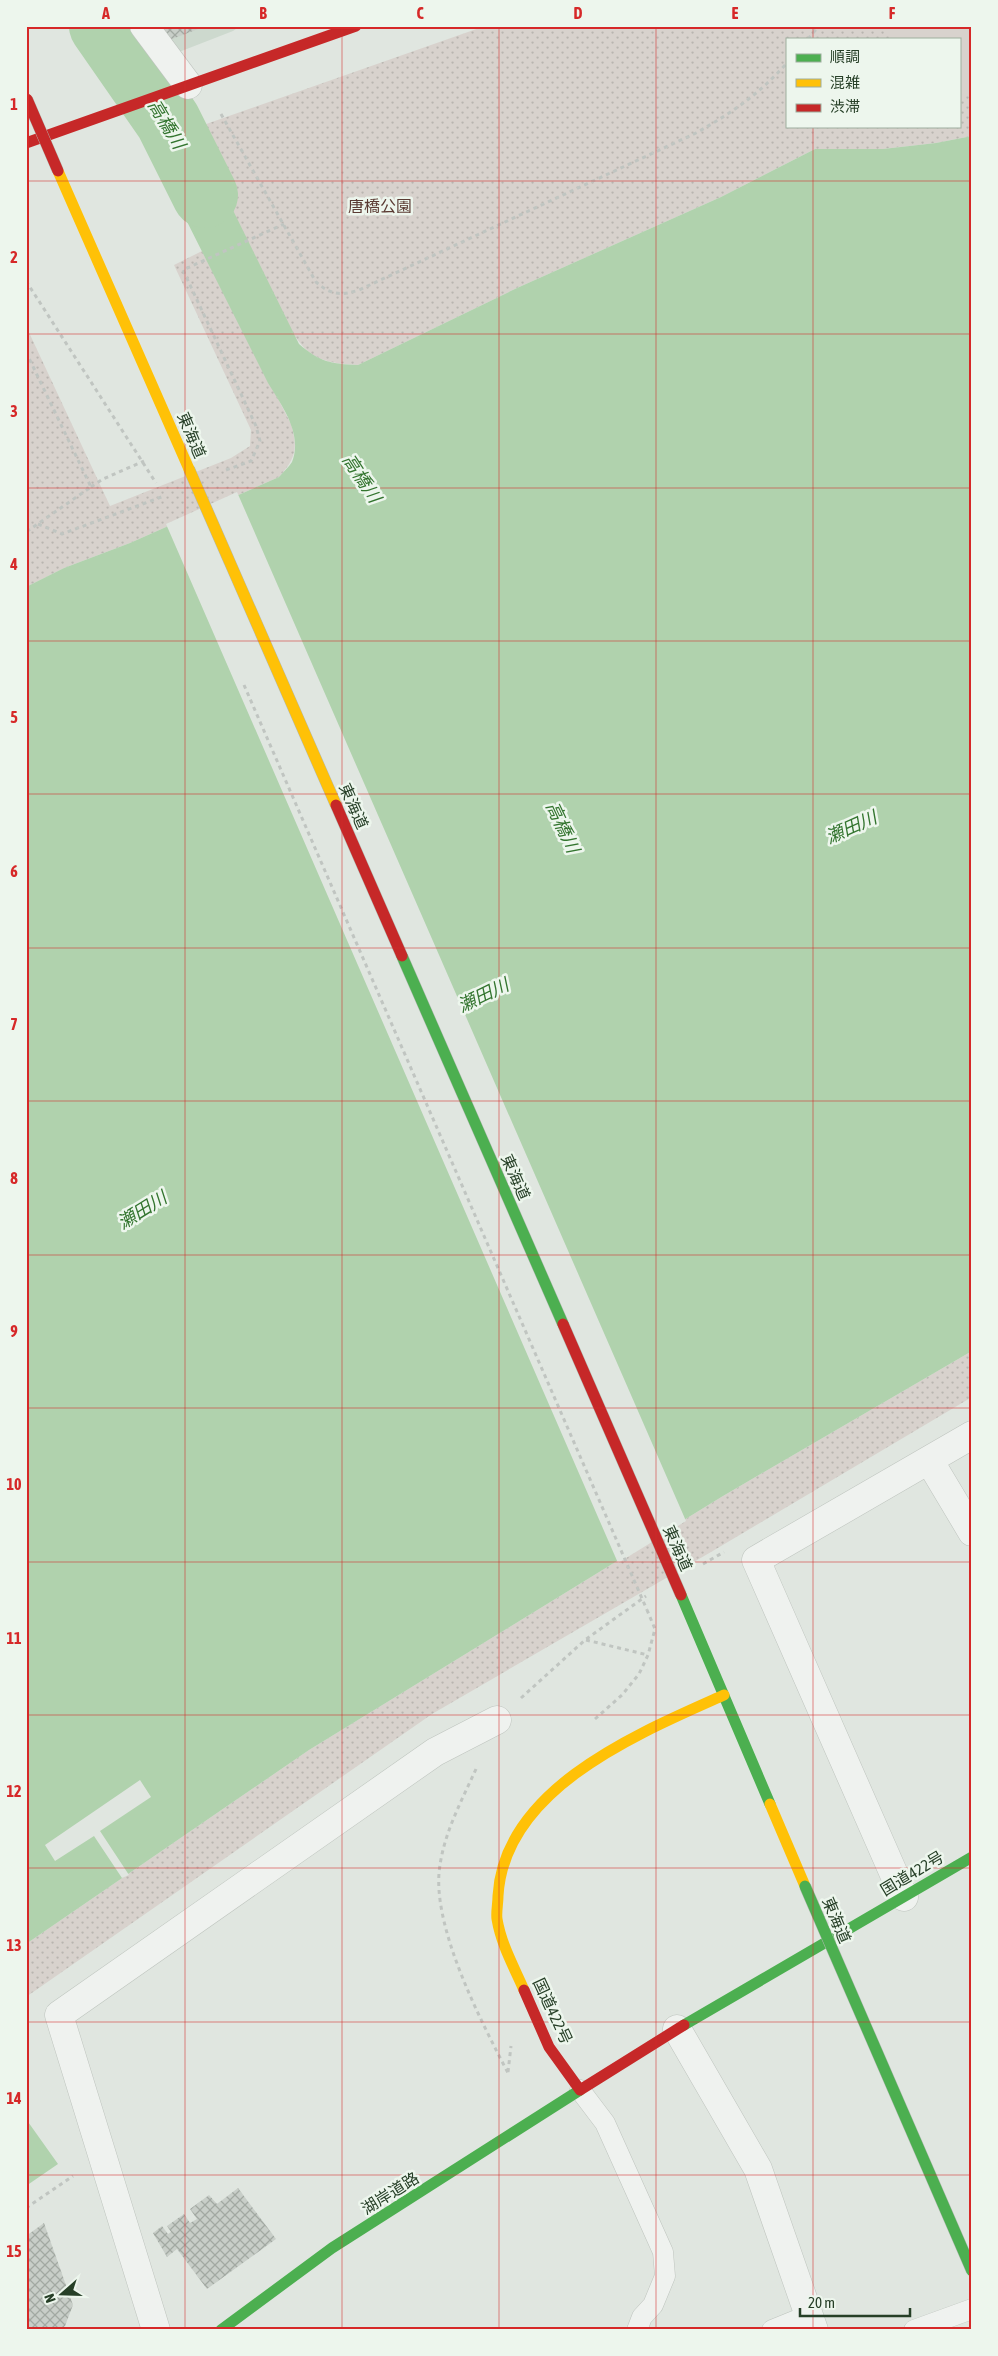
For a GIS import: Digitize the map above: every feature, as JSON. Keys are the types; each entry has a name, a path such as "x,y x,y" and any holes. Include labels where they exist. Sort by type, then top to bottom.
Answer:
{"main road":[{"path":"26,142 356,26"},
{"name":"東海道","path":"27,98 681,1595 804,1886 972,2271"},
{"name":"国道422号","path":"724,1695 670,1719 588,1764 556,1789 533,1812 510,1844 498,1882 498,1918 509,1956 549,2047 580,2090 677,2029 972,1857"},
{"name":"湖岸道路","path":"221,2330 332,2248 580,2090"}],"street":[{"path":"144,26 182,87"},
{"path":"904,1897 756,1560 972,1435"},
{"path":"929,1460 972,1532"},
{"path":"156,2330 59,2015 435,1752 497,1720"},
{"path":"828,1942 972,2271"},
{"path":"677,2029 758,2168 812,2322"}],"lane":[{"path":"580,2090 605,2123 663,2252 666,2276 653,2305 642,2317 637,2330"},
{"path":"914,2330 972,2309"},
{"path":"772,2330 812,2322"}],"path":[{"path":"809,38 820,26"},
{"path":"221,114 316,282 328,292 344,295 359,290 696,133 734,112 768,84 786,64"},
{"path":"189,268 284,224"},
{"path":"26,281 156,483"},
{"path":"26,352 92,487"},
{"path":"26,532 103,479 143,461"},
{"path":"160,492 164,502"},
{"path":"240,676 647,1610"},
{"path":"585,1640 648,1655"},
{"path":"26,2208 102,2156"}],"shaded area":[{"path":"152,26 240,26 233,31 179,52"}],"green space":[{"name":"唐橋公園","path":"485,26 972,26 972,136 936,143 883,149 815,149 721,197 517,288 358,365 334,363 316,356 301,344 288,324 192,129"},
{"path":"887,26 972,26 972,92 960,96 960,38 892,38"},
{"path":"202,251 291,424 295,446 289,464 279,477 130,543 64,568 26,587 26,326 110,506 231,458 250,446 251,430 174,265"},
{"path":"972,1351 972,1397 711,1552 432,1714 26,1997 26,1944 309,1750 723,1496"}],"water":[{"name":"瀬田川","path":"182,107 299,344 313,355 326,361 358,365 517,288 721,197 815,149 883,149 936,143 972,136 972,1351 723,1496 309,1750 26,1944 26,587 64,568 130,543 279,477 292,462 295,452 293,431 285,411 268,383 138,124"},
{"path":"26,2119 58,2164 26,2186"}],"pier":[{"path":"237,492 686,1521 618,1563 166,524"},
{"path":"140,1780 151,1797 100,1831 129,1875 122,1878 94,1836 55,1861 45,1845"}],"building":[{"path":"162,26 206,26 167,41"},
{"path":"238,2188 276,2239 207,2289 177,2249 167,2257 153,2233 162,2226 168,2234 171,2232 167,2226 184,2214 190,2223 197,2219 190,2209 209,2195 217,2204"},
{"path":"44,2223 73,2305 65,2326 60,2330 26,2330 26,2236"}],"waterway":[{"name":"高橋川","path":"102,26 168,121 205,195"}],"traffic: fast":[{"path":"402,956 563,1324"},
{"path":"681,1595 770,1804"},
{"path":"684,2025 972,1857"},
{"path":"805,1886 972,2271"},
{"path":"221,2330 332,2248 580,2090"}],"traffic: slow":[{"path":"58,171 189,469"},
{"path":"189,469 336,805"},
{"path":"524,1990 505,1946 497,1919 498,1896 506,1858 524,1824 550,1795 581,1769 654,1727 724,1695"},
{"path":"770,1804 805,1886"}],"traffic: jam":[{"path":"26,143 356,26"},
{"path":"27,99 58,171"},
{"path":"336,805 402,956"},
{"path":"563,1324 681,1595"},
{"path":"524,1990 549,2047 580,2090 684,2025"}]}
